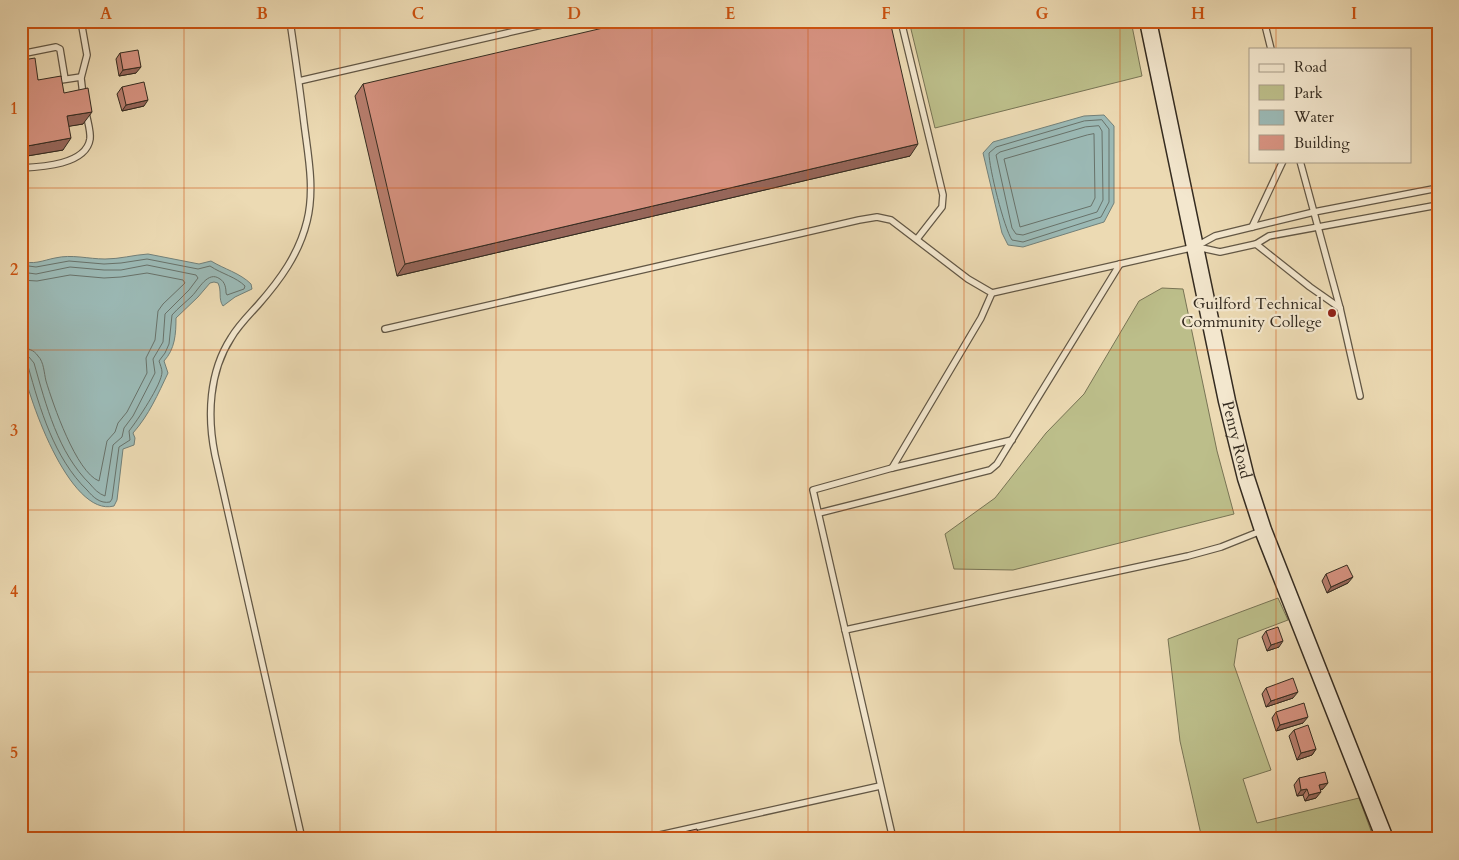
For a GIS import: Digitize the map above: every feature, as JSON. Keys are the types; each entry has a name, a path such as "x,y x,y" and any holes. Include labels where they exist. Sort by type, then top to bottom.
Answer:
{"street":[{"name":"Penry Road","path":"1148,21 1238,447 1263,530 1385,839"}],"lane":[{"path":"21,168 49,166 77,157 86,148 90,139 81,77 87,55 81,21"},
{"path":"290,21 310,167 310,207 307,222 292,260 283,275 230,338 215,375 209,416 215,455 302,839"},
{"path":"299,81 559,21"},
{"path":"901,21 943,196 942,207 916,239"},
{"path":"1264,21 1271,48"},
{"path":"21,54 56,47 60,49 64,79"},
{"path":"56,81 81,77"},
{"path":"1252,227 1283,162"},
{"path":"1300,162 1340,308 1360,396"},
{"path":"385,329 877,217 891,220 968,279 992,293 1195,247 1216,236 1314,212 1438,188"},
{"path":"1195,247 1220,252 1256,244 1268,236 1438,205"},
{"path":"1256,244 1340,308"},
{"path":"818,513 990,470 997,464 1120,264"},
{"path":"892,468 981,318 992,293"},
{"path":"893,839 813,490 892,468 1012,440"},
{"path":"845,630 1188,556 1222,547 1263,530"},
{"path":"642,839 880,786"}],"green space":[{"path":"909,21 1131,21 1142,76 935,128"},
{"path":"1162,288 1183,289 1217,451 1234,514 1013,570 954,569 945,534 995,498 1046,433 1084,394 1139,301"},
{"path":"1278,598 1288,620 1238,639 1234,665 1271,770 1243,779 1257,823 1359,798 1374,839 1202,839 1180,741 1168,639"}],"water":[{"path":"1104,115 1114,126 1114,203 1104,222 1023,247 1008,245 1002,233 983,153 993,142 1084,116"},
{"path":"148,254 199,264 211,261 242,277 251,284 252,289 235,297 223,306 218,283 210,283 176,318 174,341 171,351 164,361 168,373 148,412 133,433 135,438 134,445 123,449 117,500 114,506 97,505 81,493 66,474 41,424 31,398 21,359 21,260 34,263 61,257 111,259"}],"building":[{"path":"633,21 890,21 918,144 405,264 363,84"},
{"path":"138,50 141,67 123,70 120,53"},
{"path":"35,58 38,80 61,76 64,93 88,88 92,112 67,116 71,138 22,147 21,84 28,83 23,60"},
{"path":"144,82 148,100 126,105 122,87"},
{"path":"1347,565 1353,577 1331,587 1326,574"},
{"path":"1278,627 1283,641 1271,645 1266,631"},
{"path":"1293,678 1298,692 1271,701 1266,688"},
{"path":"1304,703 1308,717 1280,725 1276,712"},
{"path":"1308,725 1316,749 1301,753 1294,730"},
{"path":"1325,772 1328,783 1319,785 1321,792 1309,795 1307,789 1301,790 1299,778"},
{"path":"697,829 699,839 652,839"}],"place":[{"name":"Guilford Technical Community College","path":"1332,313"}]}
